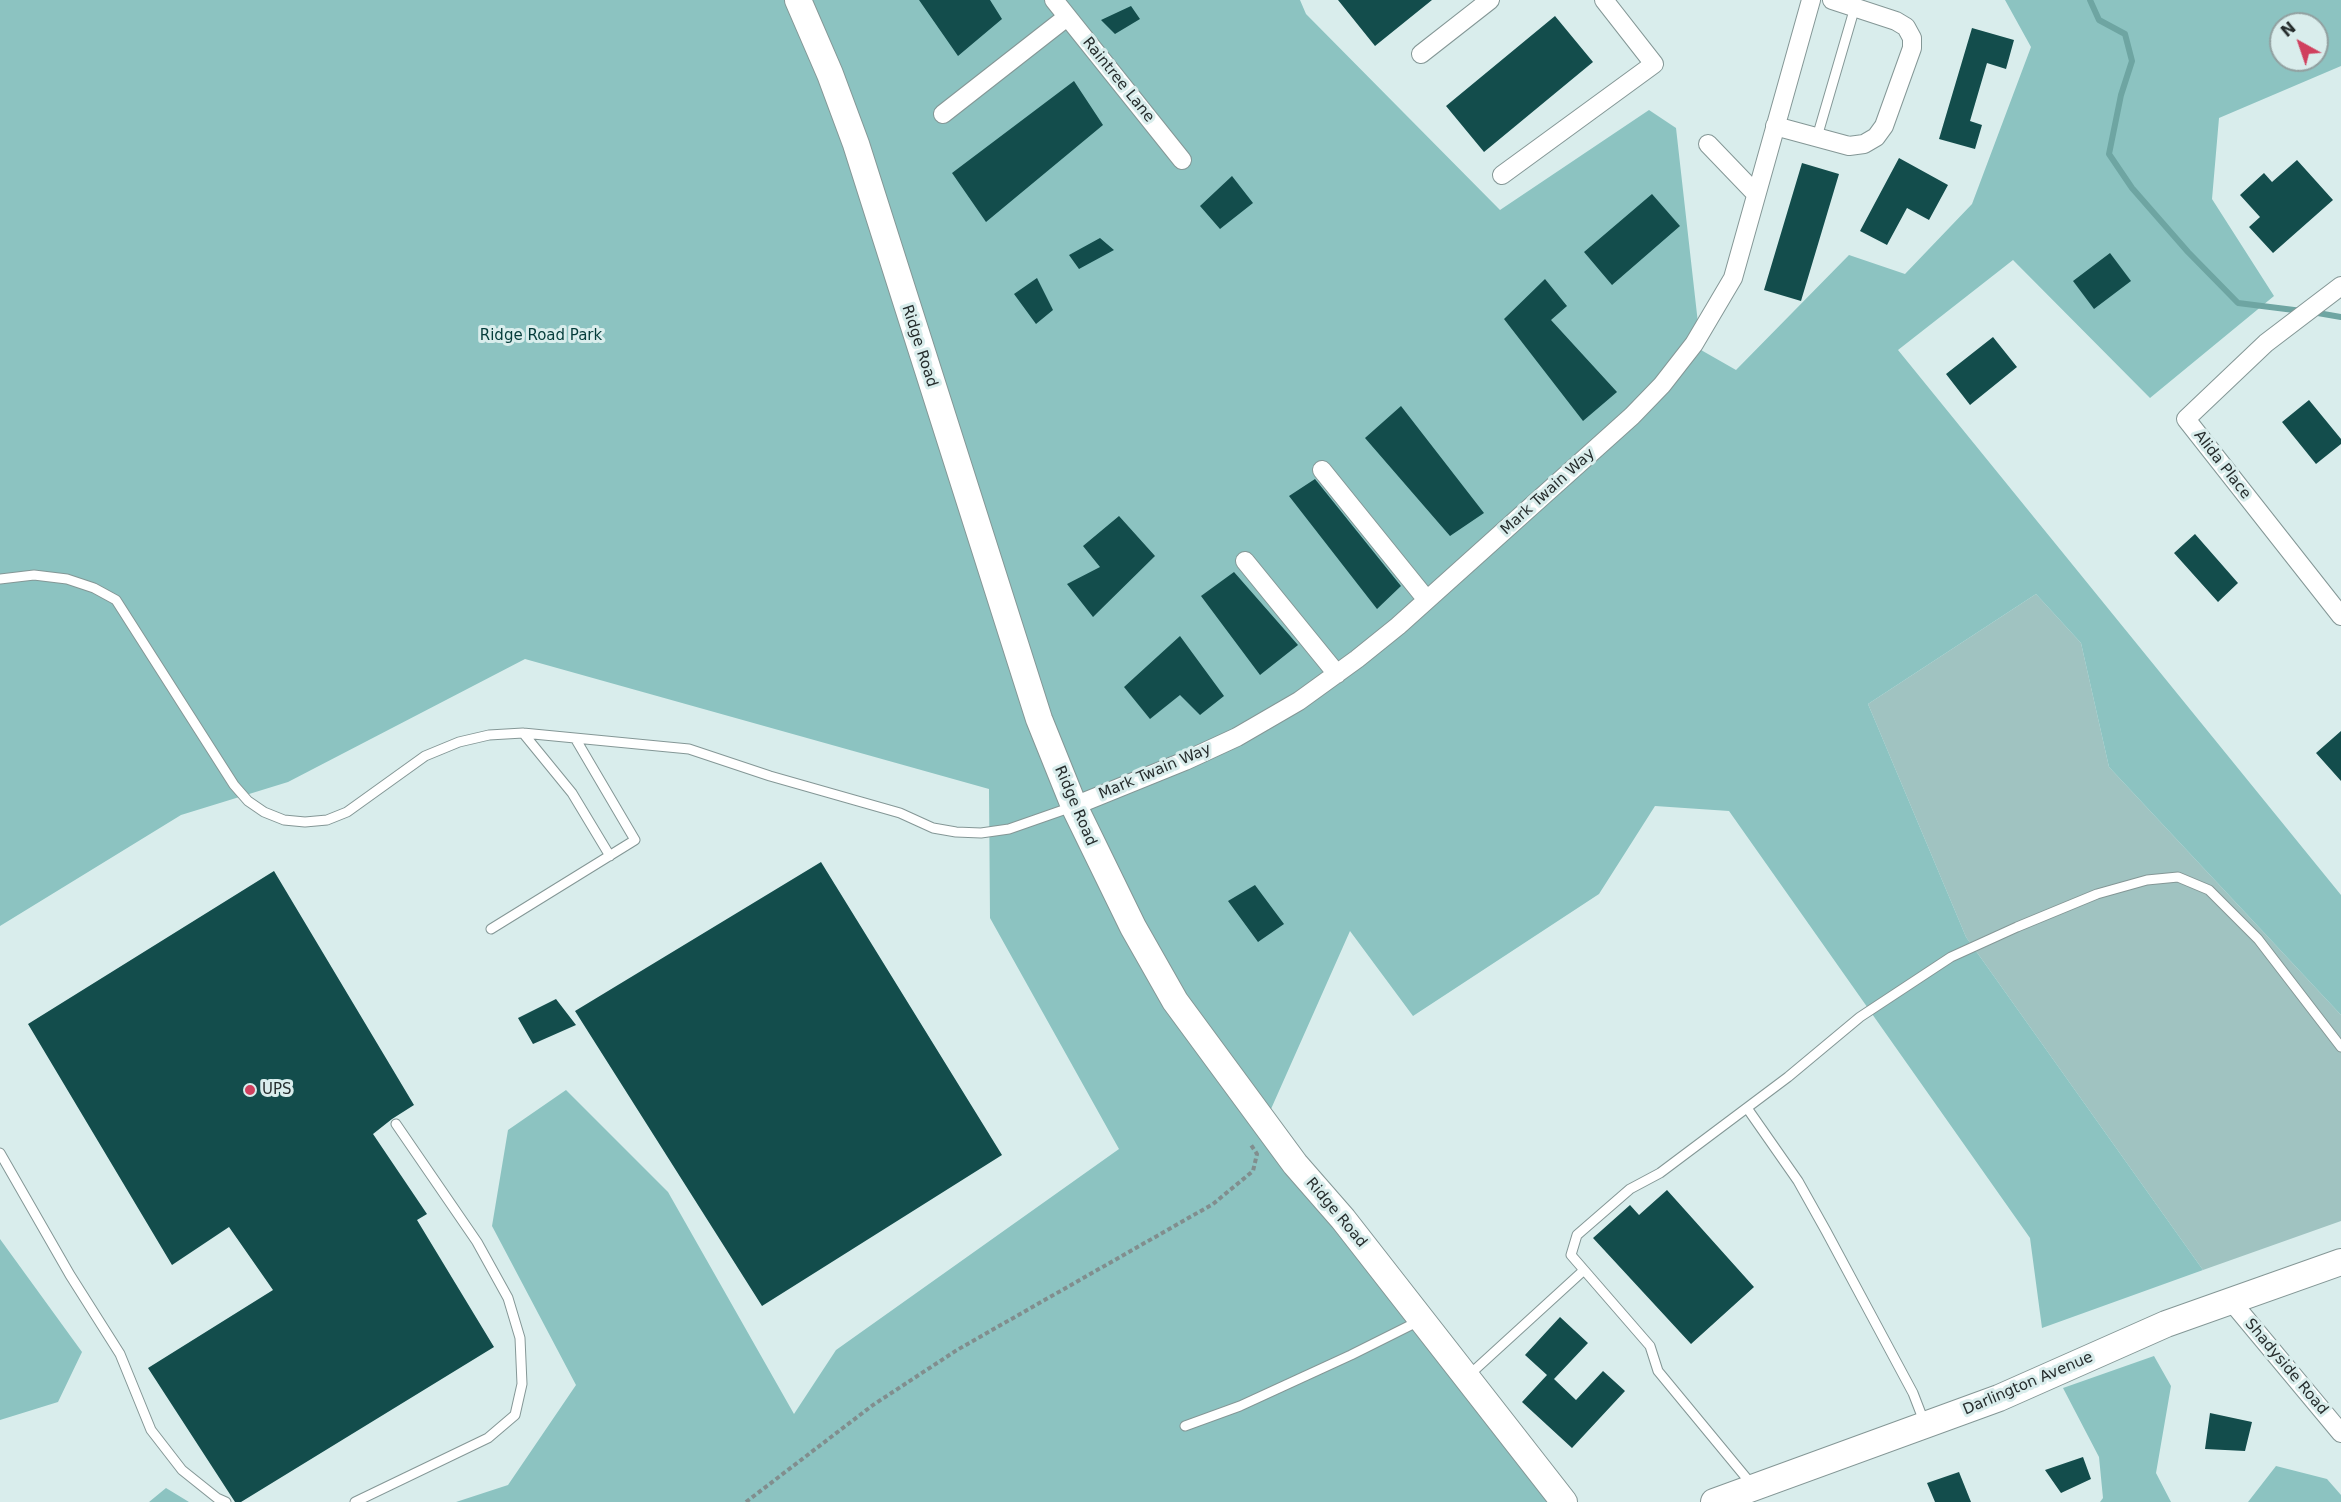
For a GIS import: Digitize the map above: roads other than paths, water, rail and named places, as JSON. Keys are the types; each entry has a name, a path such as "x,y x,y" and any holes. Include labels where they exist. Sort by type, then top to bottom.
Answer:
{"street":[{"name":"Ridge Road","path":"798,0 830,74 856,144 1007,625 1039,719 1074,806 1133,927 1175,1002 1295,1164 1343,1219 1563,1502"},
{"name":"Raintree Lane","path":"1054,0 1182,160"},
{"path":"1421,54 1490,0"},
{"path":"1502,175 1654,64 1604,0"},
{"name":"Mark Twain Way","path":"1074,806 1185,761 1237,737 1299,701 1337,674 1427,600 1632,416 1662,385 1694,344 1733,278 1812,0"},
{"path":"1775,126 1849,146 1864,144 1876,137 1884,126 1912,48 1912,38 1906,27 1896,21 1832,0"},
{"path":"943,114 1067,17"},
{"path":"1708,144 1756,194"},
{"name":"Alida Place","path":"2341,286 2266,342 2186,419 2341,616"},
{"path":"1322,470 1427,600"},
{"path":"1245,561 1337,674"},
{"name":"Darlington Avenue","path":"1714,1502 1999,1398 2166,1324 2341,1262"},
{"name":"Shadyside Road","path":"2231,1301 2341,1433"}],"lane":[{"path":"1817,137 1855,7"},
{"path":"0,579 34,575 67,579 94,588 116,600 234,785 248,801 264,812 284,820 305,822 327,820 347,812 425,756 459,742 489,735 523,733 689,749 770,776 900,813 933,828 956,832 981,833 1009,829 1074,806"},
{"path":"523,733 572,793 610,856"},
{"path":"491,929 635,840 575,738"},
{"path":"1754,1488 1658,1371 1650,1346 1571,1255 1577,1235 1630,1189 1660,1173 1747,1108 1860,1017 1951,957 2097,894 2147,880 2178,876 2209,890 2258,939 2341,1047"},
{"path":"1747,1108 1792,1172 1820,1221 1913,1393 1925,1425"},
{"path":"355,1502 488,1438 514,1415 522,1384 520,1338 508,1298 477,1242 396,1124"},
{"path":"0,1153 70,1275 120,1354 151,1430 182,1470 217,1498 226,1502"},
{"path":"1466,1377 1583,1271"},
{"path":"1185,1426 1250,1401 1421,1320"}],"waterway":[{"path":"2090,0 2099,20 2125,34 2132,61 2121,95 2109,154 2132,188 2188,252 2238,303 2302,311"},
{"path":"2312,312 2341,317"}],"place":[{"name":"UPS","path":"250,1090"}],"park label":[{"name":"Ridge Road Park","path":"541,336"}]}
